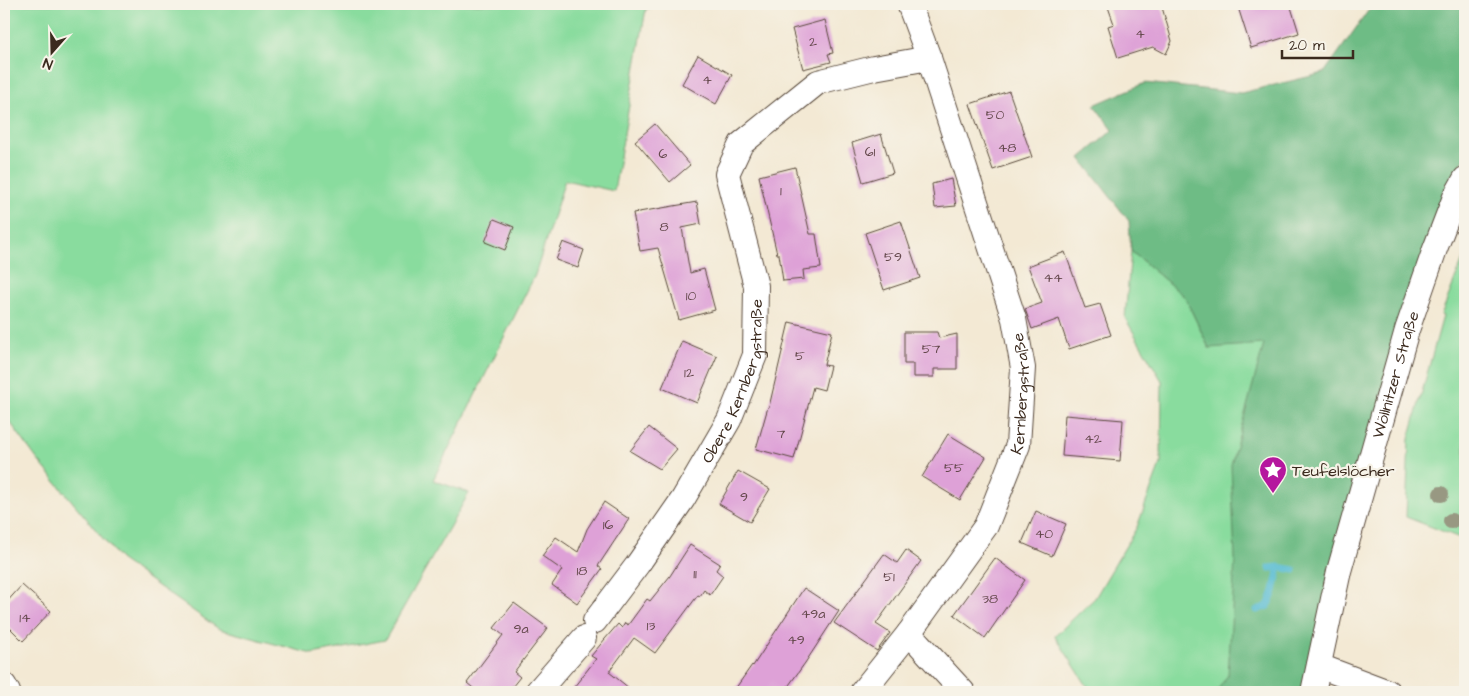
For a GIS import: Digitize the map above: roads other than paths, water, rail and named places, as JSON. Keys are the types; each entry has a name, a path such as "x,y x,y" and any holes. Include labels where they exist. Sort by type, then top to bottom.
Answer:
{"street":[{"name":"Kernbergstraße","path":"862,692 909,633 986,526 1018,445 1023,368 1014,319 929,58 909,4"},
{"name":"Obere Kernbergstraße","path":"537,692 589,629 638,564 683,499 729,420 755,355 756,286 727,174 740,144 818,82 874,68 929,58"},
{"name":"Wöllnitzer Straße","path":"1313,692 1339,571 1407,330 1448,214 1465,179"},
{"path":"909,633 963,692"},
{"path":"1319,666 1388,692"},
{"path":"4,685 8,692"}],"waterway":[{"path":"1270,568 1279,567 1294,570"},
{"path":"1257,610 1268,606 1274,591 1279,567"}],"place":[{"name":"Teufelslöcher","path":"1273,494"}]}
